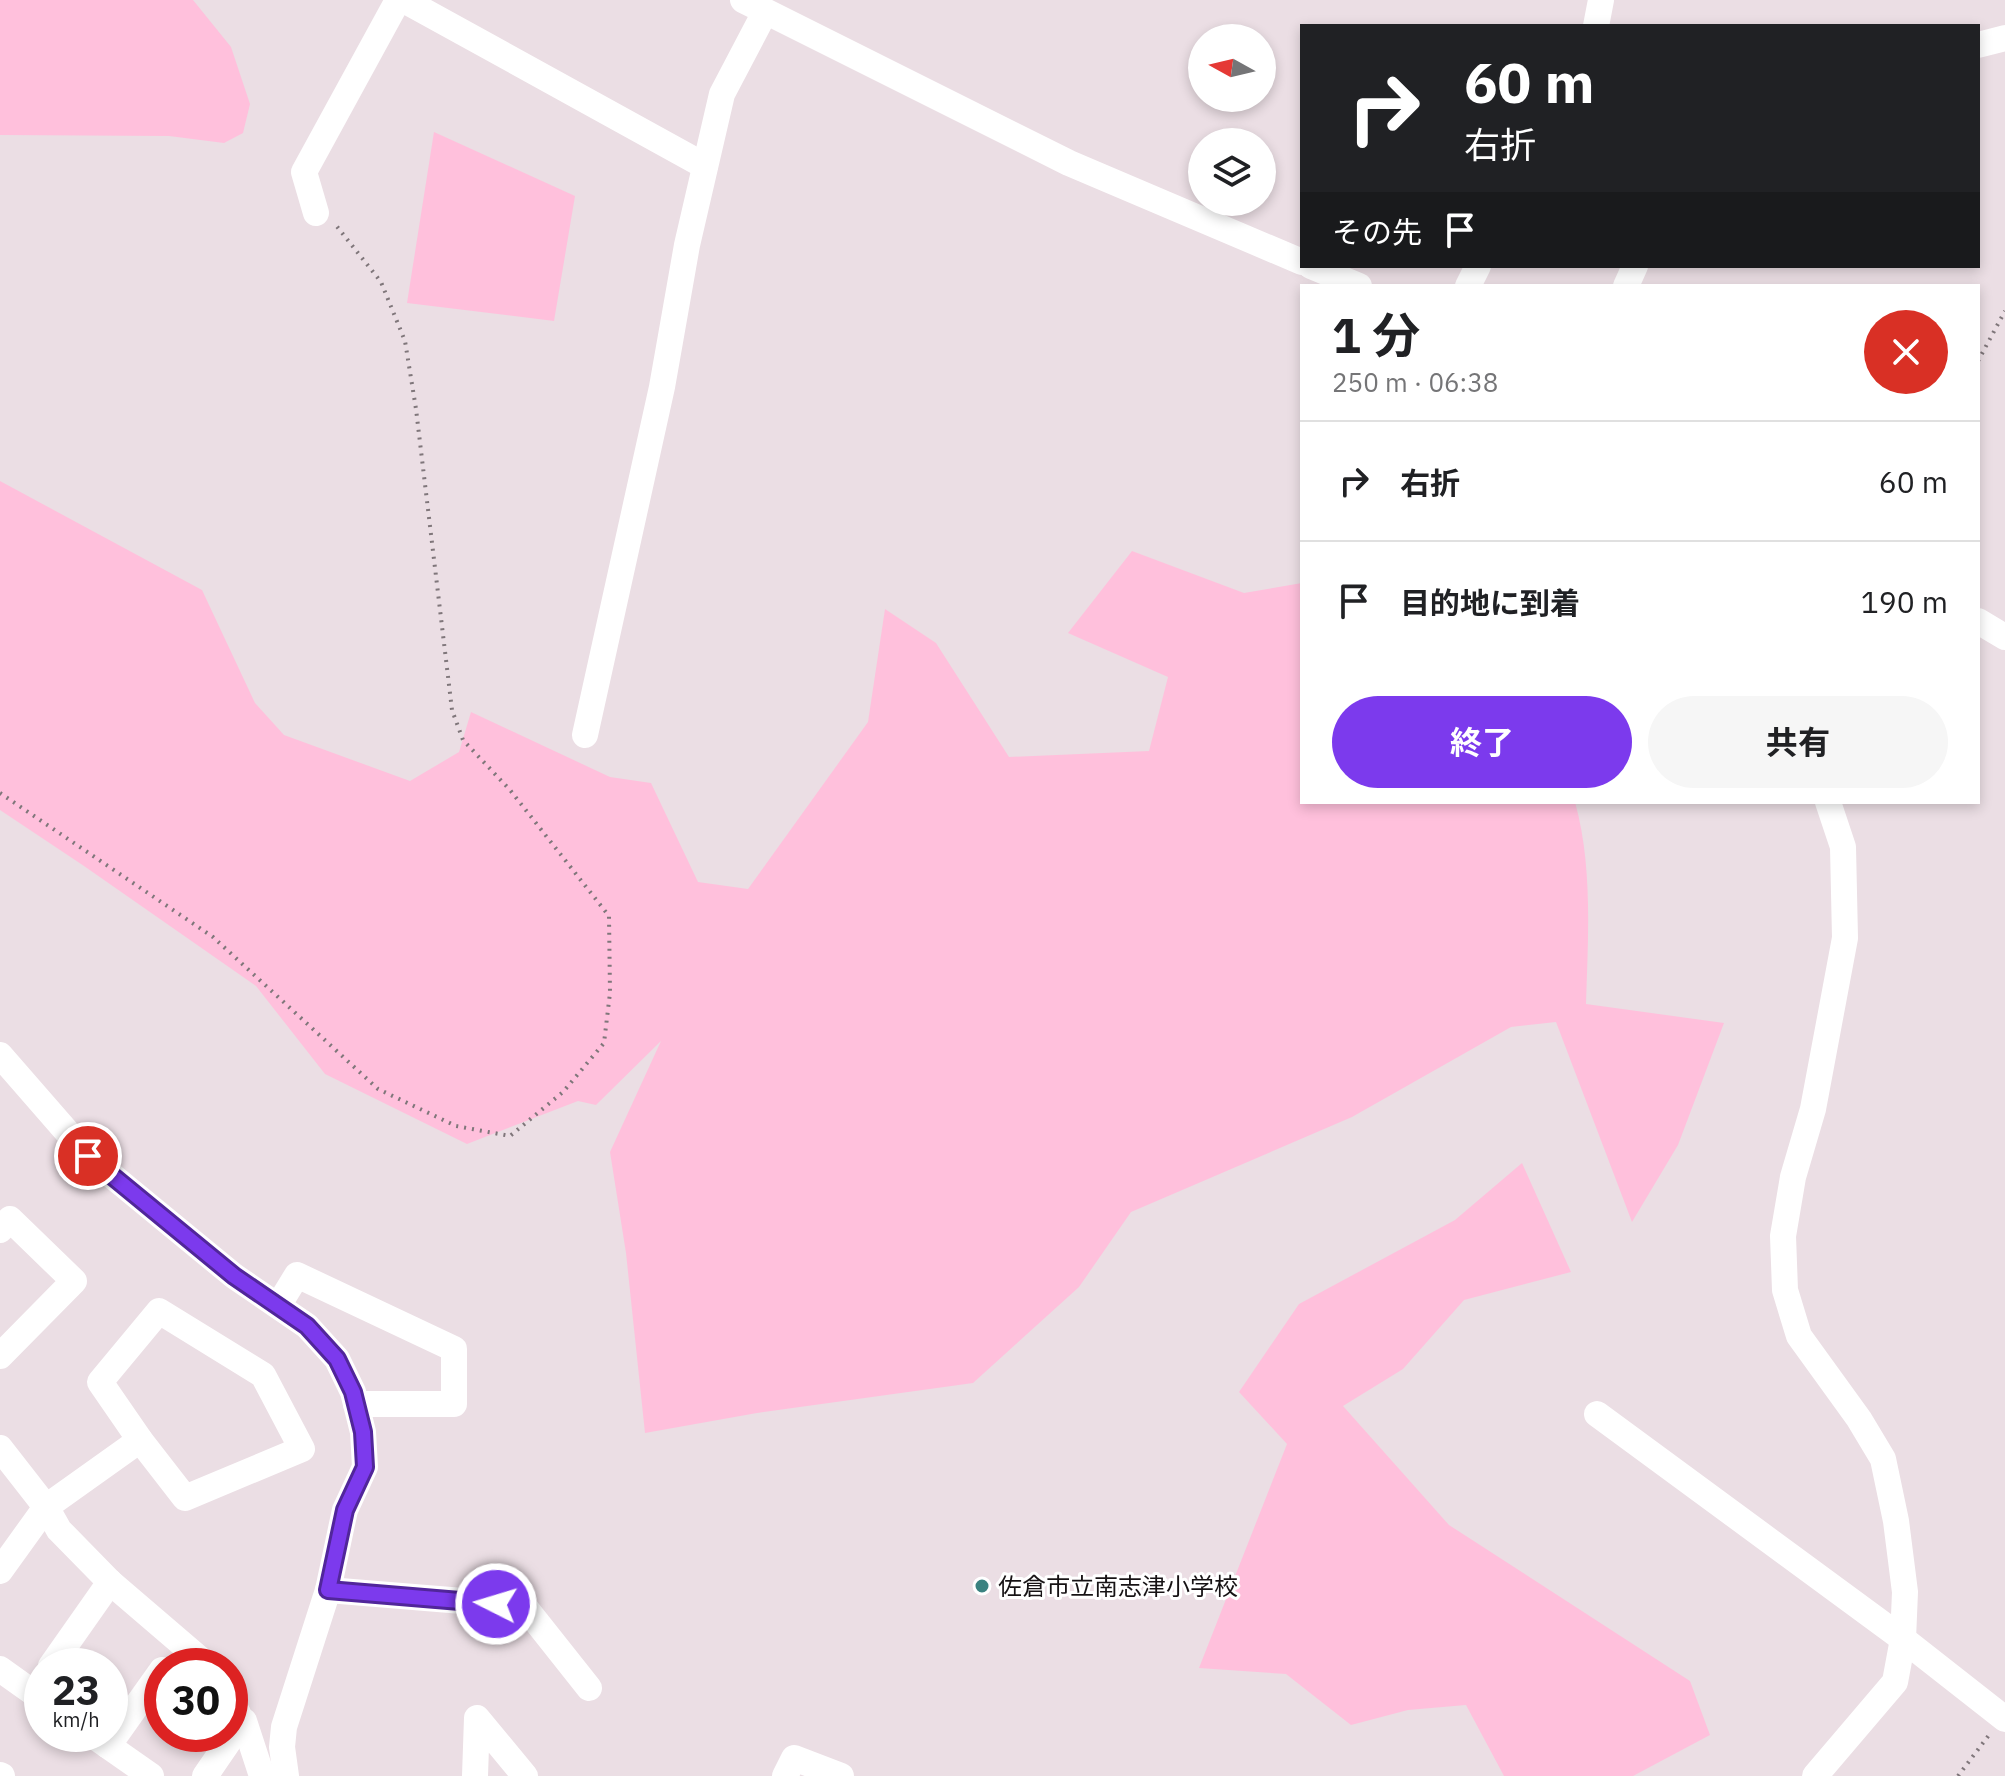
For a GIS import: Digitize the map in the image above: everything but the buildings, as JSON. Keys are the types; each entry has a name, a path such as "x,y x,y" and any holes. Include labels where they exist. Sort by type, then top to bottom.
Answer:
{"street":[{"path":"313,203 304,172 401,0 705,166"},
{"path":"1596,24 1601,0"},
{"path":"585,735 659,402 687,245 705,166 722,94 754,6 1069,163 1300,261"},
{"path":"1980,44 2005,38"},
{"path":"1316,268 1354,284"},
{"path":"1980,622 2005,637"},
{"path":"1815,1776 1895,1682 1903,1639 1903,1578 1896,1521 1883,1459 1859,1419 1799,1336 1785,1290 1783,1236 1790,1192 1813,1109 1845,938 1843,847 1829,804"},
{"path":"0,1055 88,1156 234,1276 307,1326 337,1359 356,1404 363,1432 365,1467 345,1510 328,1590 284,1727 282,1747 286,1776"},
{"path":"0,1230 10,1219 74,1281 0,1356"},
{"path":"278,1306 297,1275 454,1349 454,1404 356,1404"},
{"path":"159,1311 263,1375 302,1449 185,1498 140,1440 100,1382 159,1311"},
{"path":"1597,1414 1903,1639 2004,1718"},
{"path":"1,1566 46,1507 140,1440"},
{"path":"0,1448 46,1507 59,1530 110,1582 185,1648"},
{"path":"64,1648 110,1582"},
{"path":"328,1590 524,1606 589,1688"},
{"path":"177,1648 180,1644"},
{"path":"0,1669 24,1682"},
{"path":"128,1708 144,1690"},
{"path":"475,1776 477,1718 525,1776"},
{"path":"248,1733 262,1776"},
{"path":"117,1752 151,1776"},
{"path":"205,1776 221,1752"},
{"path":"785,1776 794,1758 841,1776"}],"path":[{"path":"0,793 213,937 378,1089 456,1126 510,1136 563,1092 604,1043 610,993 609,916 510,790 463,740 452,710 405,341 381,282 313,203"},
{"path":"1980,357 2005,311"},
{"path":"1958,1776 2004,1718"}],"shaded area":[{"path":"0,0 193,0 231,47 250,104 243,133 224,143 169,136 0,135"},
{"path":"434,132 575,196 554,321 407,303"},
{"path":"0,481 202,590 255,703 284,735 410,781 459,752 471,712 610,777 651,783 698,882 748,889 868,722 885,609 936,643 1009,757 1149,751 1168,677 1068,633 1132,551 1244,593 1300,583 1300,804 1575,804 1587,877 1586,1004 1724,1023 1678,1145 1632,1222 1556,1022 1511,1027 1352,1117 1131,1212 1079,1287 973,1383 757,1413 645,1433 626,1253 610,1152 661,1041 596,1105 578,1101 467,1144 325,1074 256,986 0,810"},
{"path":"1522,1163 1571,1272 1464,1300 1403,1369 1343,1406 1449,1525 1690,1681 1710,1735 1633,1776 1504,1776 1466,1705 1408,1710 1351,1725 1286,1674 1199,1668 1287,1444 1239,1392 1299,1304 1455,1220"}],"place":[{"name":"佐倉市立南志津小学校","path":"982,1586"}],"route":[{"path":"88,1156 234,1276 307,1326 337,1359 353,1392 363,1432 365,1467 345,1510 328,1590 496,1604"}]}
